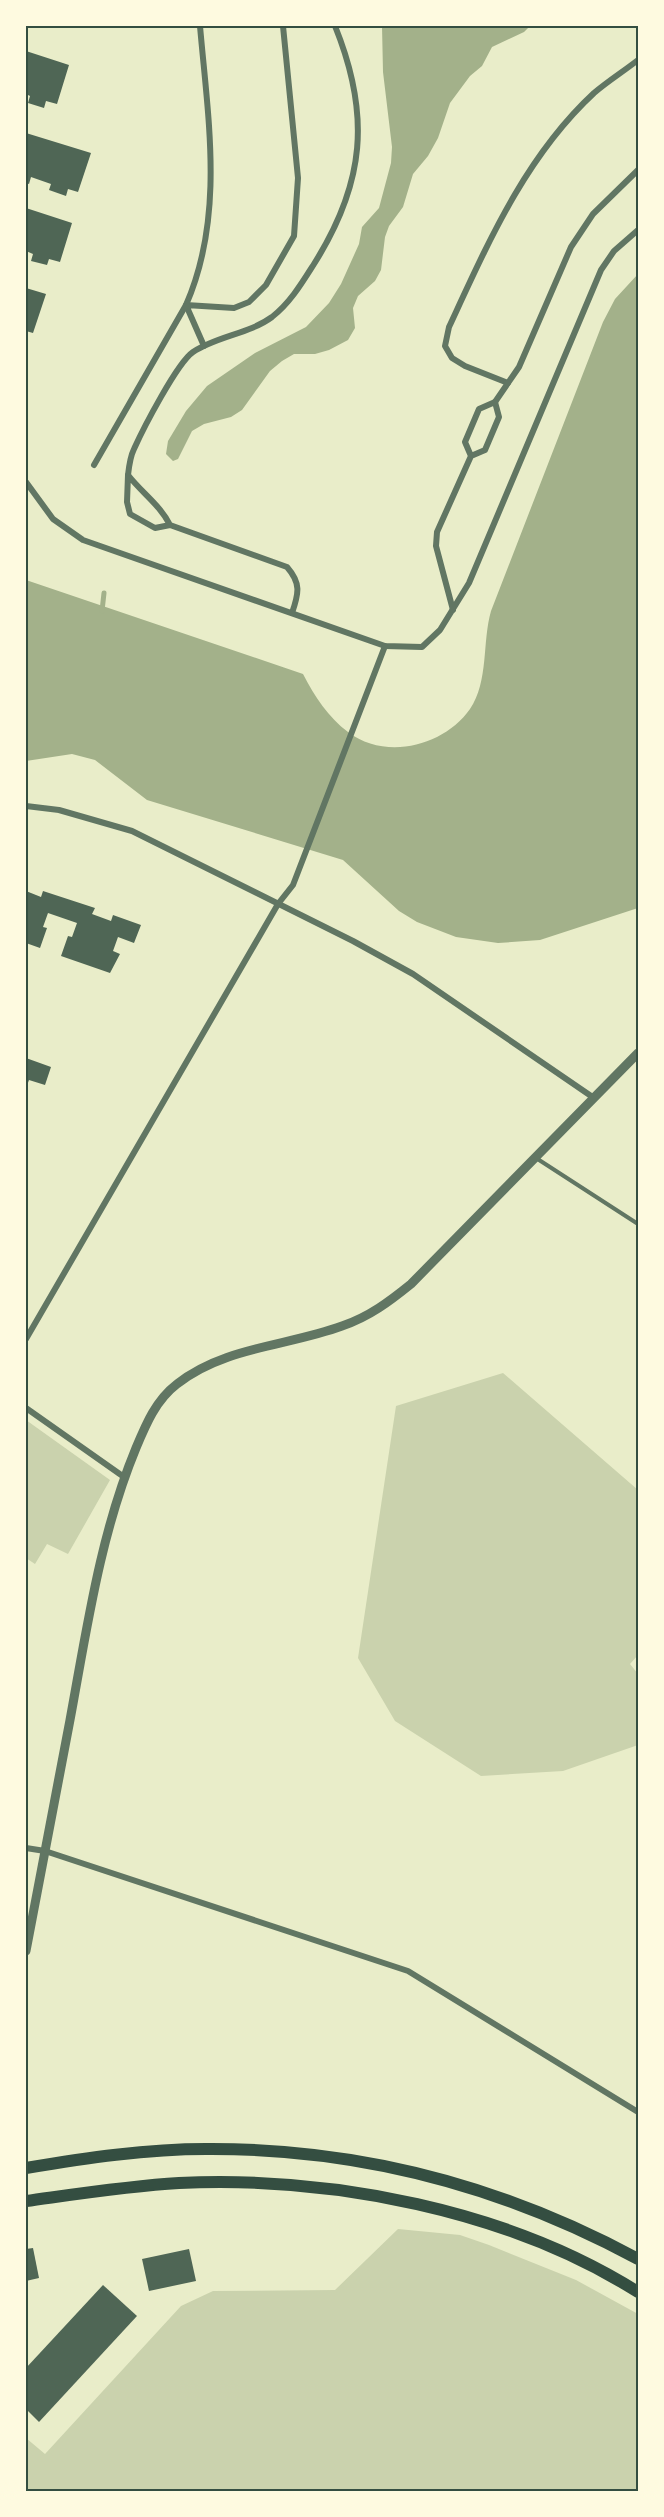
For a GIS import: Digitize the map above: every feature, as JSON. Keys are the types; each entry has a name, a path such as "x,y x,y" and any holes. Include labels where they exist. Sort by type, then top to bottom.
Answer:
{"main road":[{"path":"26,2168 114,2155 195,2149 275,2151 346,2158 440,2178 487,2193 556,2218 639,2259"},
{"path":"26,2201 112,2189 180,2183 273,2184 342,2191 422,2206 523,2237 588,2264 639,2292"}],"street":[{"path":"94,465 186,306 195,284 205,240 213,177 200,26"},
{"path":"186,306 225,308 249,302 266,285 294,236 298,178 283,26"},
{"path":"292,613 300,592 296,577 287,567 170,525 154,528 130,514 127,502 128,475 133,450 180,366 191,353 204,345 253,327 271,318 285,306 332,235 346,206 358,144 357,105 334,26"},
{"path":"508,383 452,358 445,346 449,327 501,217 528,172 559,130 595,92 639,60"},
{"path":"471,456 465,442 479,408 495,402 519,367 571,247 593,214 639,170"},
{"path":"26,482 53,519 83,540 385,646 422,647 440,630 469,583 601,270 614,251 639,230"},
{"path":"186,306 204,345"},
{"path":"453,610 436,546 437,532 471,456 484,450 499,417 495,402"},
{"path":"128,475 142,494 162,510 170,525"},
{"path":"26,1339 278,903 293,885 385,646"},
{"path":"26,806 59,810 132,831 278,903 413,974 594,1098"},
{"path":"26,1951 100,1560 110,1518 147,1422 159,1401 176,1384 197,1370 222,1359 342,1326 369,1315 411,1284 639,1053"},
{"path":"26,1408 124,1477"},
{"path":"26,1848 45,1851 408,1971 639,2112"}],"lane":[{"path":"536,1158 639,1224"}],"shaded area":[{"path":"382,26 530,26 524,32 492,47 482,66 470,76 450,103 438,138 428,156 413,174 403,207 389,226 385,237 381,270 375,281 358,296 353,308 355,328 348,340 329,350 315,354 294,354 282,361 270,371 242,410 231,417 204,424 192,431 178,459 173,461 166,454 168,441 186,411 207,386 255,353 306,327 329,303 341,284 359,244 362,227 379,208 391,163 392,147 383,72"},
{"path":"638,274 638,908 540,940 498,943 456,937 417,922 399,911 343,860 147,800 95,760 72,754 26,761 26,580 303,674 328,713 348,732 363,741 379,746 414,745 430,740 459,722 476,698 483,674 491,611 603,322 615,299"},
{"path":"503,1373 638,1490 638,1655 630,1664 638,1674 638,1745 563,1771 481,1776 395,1721 358,1658 396,1406"},
{"path":"26,1420 110,1480 68,1554 47,1544 35,1564 26,1558"},
{"path":"398,2229 460,2235 489,2245 576,2280 638,2314 638,2491 26,2491 26,2438 45,2454 181,2306 213,2291 335,2290"}],"building":[{"path":"26,51 69,65 57,104 46,101 44,108 28,103 30,96 26,94"},
{"path":"26,133 91,153 78,192 68,189 66,196 49,190 51,184 31,177 29,184 26,183"},
{"path":"26,208 72,223 60,262 49,259 47,265 31,261 33,254 26,251"},
{"path":"26,288 46,294 33,333 26,331"},
{"path":"26,891 41,897 43,891 95,908 92,914 111,921 113,915 141,925 134,943 118,937 113,951 120,954 110,973 61,956 68,936 72,937 77,923 48,913 43,927 47,928 40,948 26,943"},
{"path":"26,1058 51,1067 45,1085 29,1080 26,1088"},
{"path":"33,2248 39,2278 26,2281 26,2249"},
{"path":"189,2249 196,2281 149,2291 142,2259"},
{"path":"103,2285 137,2316 39,2422 26,2409 26,2368"}],"waterway":[{"path":"102,611 104,593"}]}
